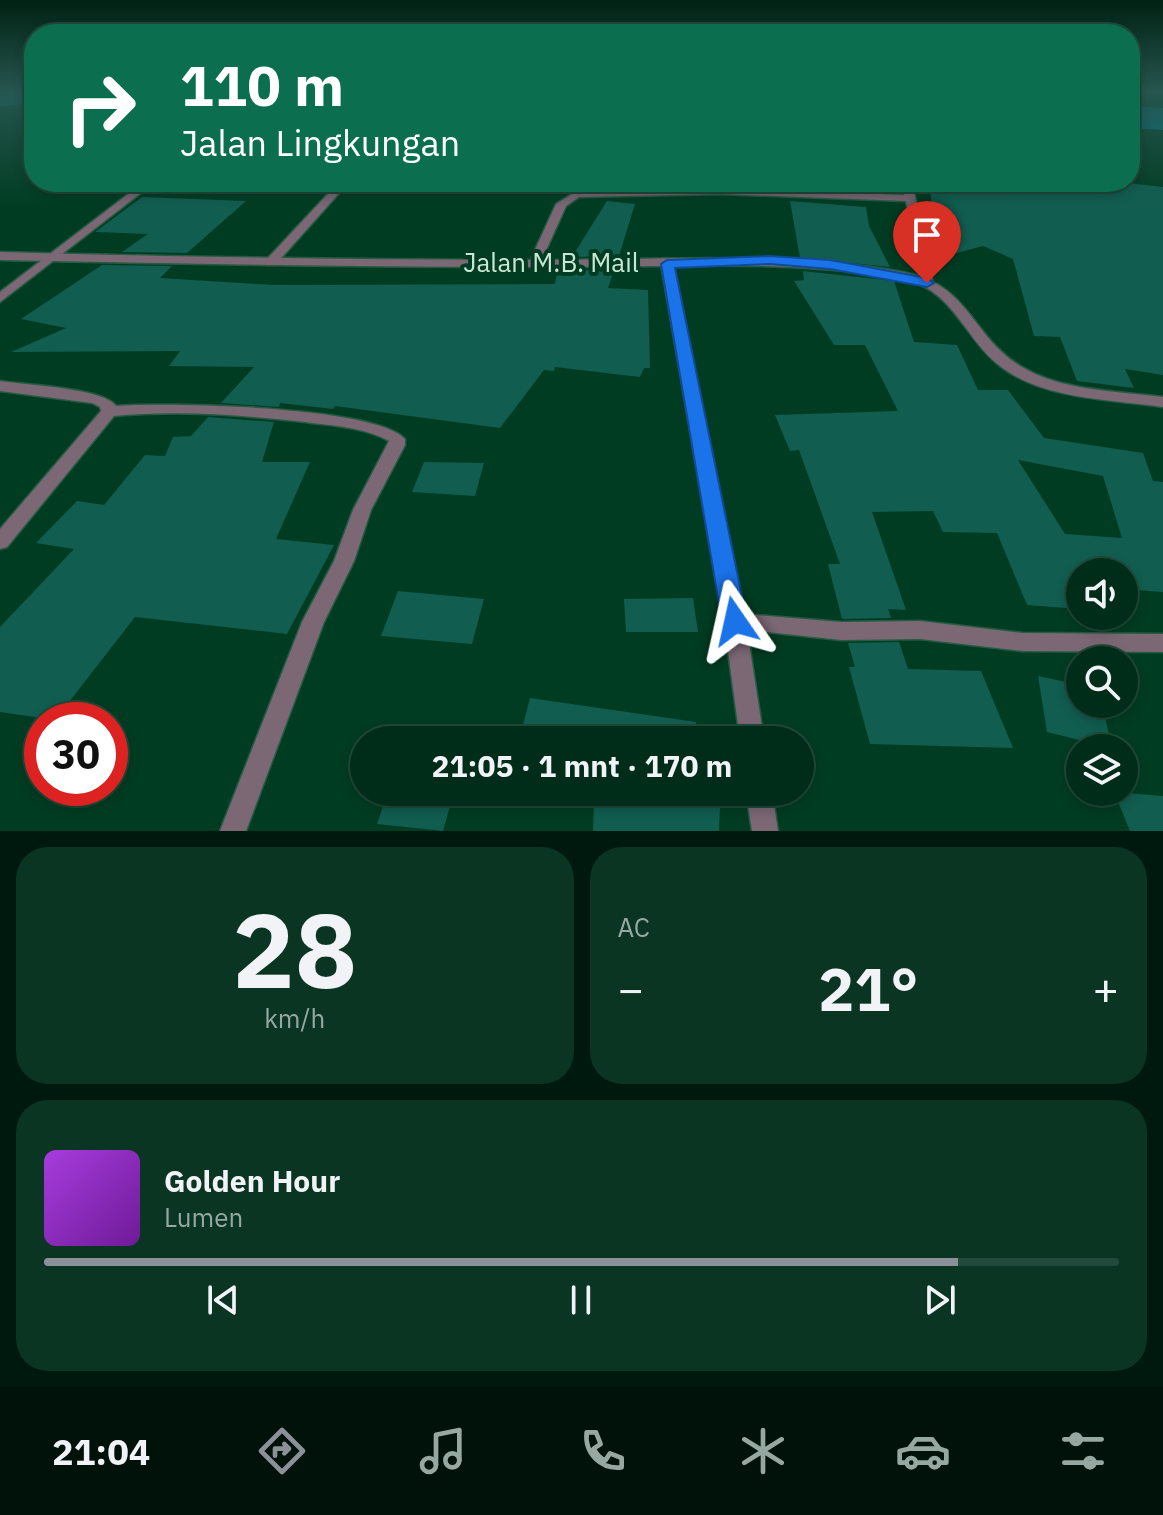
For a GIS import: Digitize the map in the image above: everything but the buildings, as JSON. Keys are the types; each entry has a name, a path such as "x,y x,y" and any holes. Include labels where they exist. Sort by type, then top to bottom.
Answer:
{"street":[{"path":"0,298 137,192"},
{"path":"271,262 335,192"},
{"path":"535,263 561,204 577,194 673,192"},
{"path":"748,192 909,198"},
{"path":"908,192 927,283"},
{"name":"Jalan M.B. Mail","path":"0,256 271,262 667,264 735,621 750,726"},
{"path":"667,264 705,260 830,264 927,283 948,295 977,334 1014,370 1046,382 1163,402"},
{"path":"0,386 96,399 108,405 109,412"},
{"path":"0,542 109,412 161,408 331,420 385,430 397,439 397,445 362,510 344,561 313,622 233,831"},
{"path":"735,621 841,631 920,630 1023,642 1163,643"},
{"path":"761,806 765,831"}],"route":[{"path":"735,621 667,264 705,260 830,264 909,277 927,283"}]}
